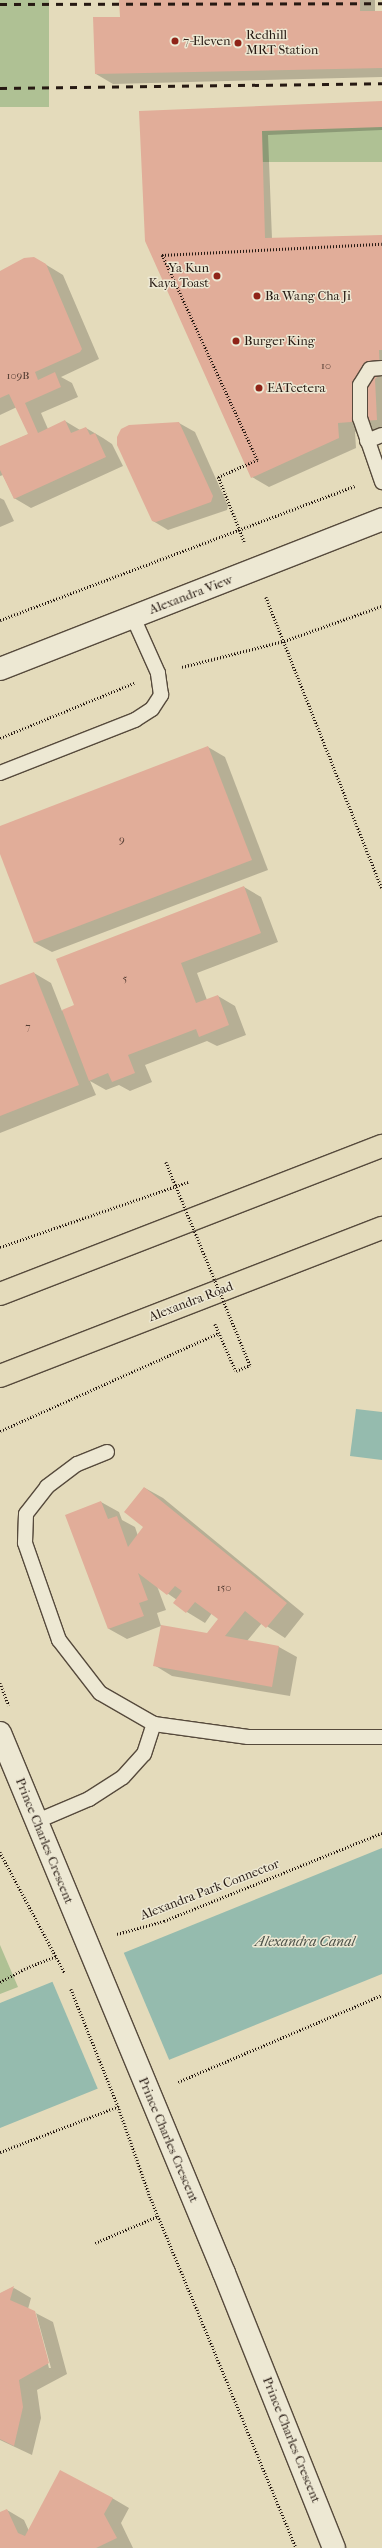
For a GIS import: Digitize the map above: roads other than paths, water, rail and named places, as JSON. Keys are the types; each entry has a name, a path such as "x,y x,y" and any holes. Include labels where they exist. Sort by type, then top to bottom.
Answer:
{"main road":[{"path":"0,1294 382,1146"},
{"name":"Alexandra Road","path":"0,1376 382,1228"}],"street":[{"name":"Alexandra View","path":"0,669 256,570 382,519"},
{"name":"Prince Charles Crescent","path":"0,1733 35,1822 147,2089 334,2548"}],"lane":[{"path":"381,479 360,418 360,385 370,369 382,368"},
{"path":"367,441 382,435"},
{"path":"0,773 135,720 152,709 161,694 158,673 132,617"},
{"path":"107,1452 77,1464 47,1487 26,1514 24,1543 59,1640 100,1693 154,1724 248,1737 382,1737"},
{"path":"35,1822 89,1799 122,1777 144,1754 154,1724"}],"water":[{"path":"356,1409 382,1412 382,1460 350,1456"},
{"name":"Alexandra Canal","path":"382,1848 382,1974 0,2128 0,2003"}],"railway":[{"path":"0,4 382,3"},
{"path":"0,88 382,83"}],"place":[{"name":"7-Eleven","path":"175,41"},
{"name":"Redhill MRT Station","path":"238,43"},
{"name":"Ya Kun Kaya Toast","path":"217,276"},
{"name":"Ba Wang Cha Ji","path":"257,296"},
{"name":"Burger King","path":"236,341"},
{"name":"EATcetera","path":"259,388"}]}
